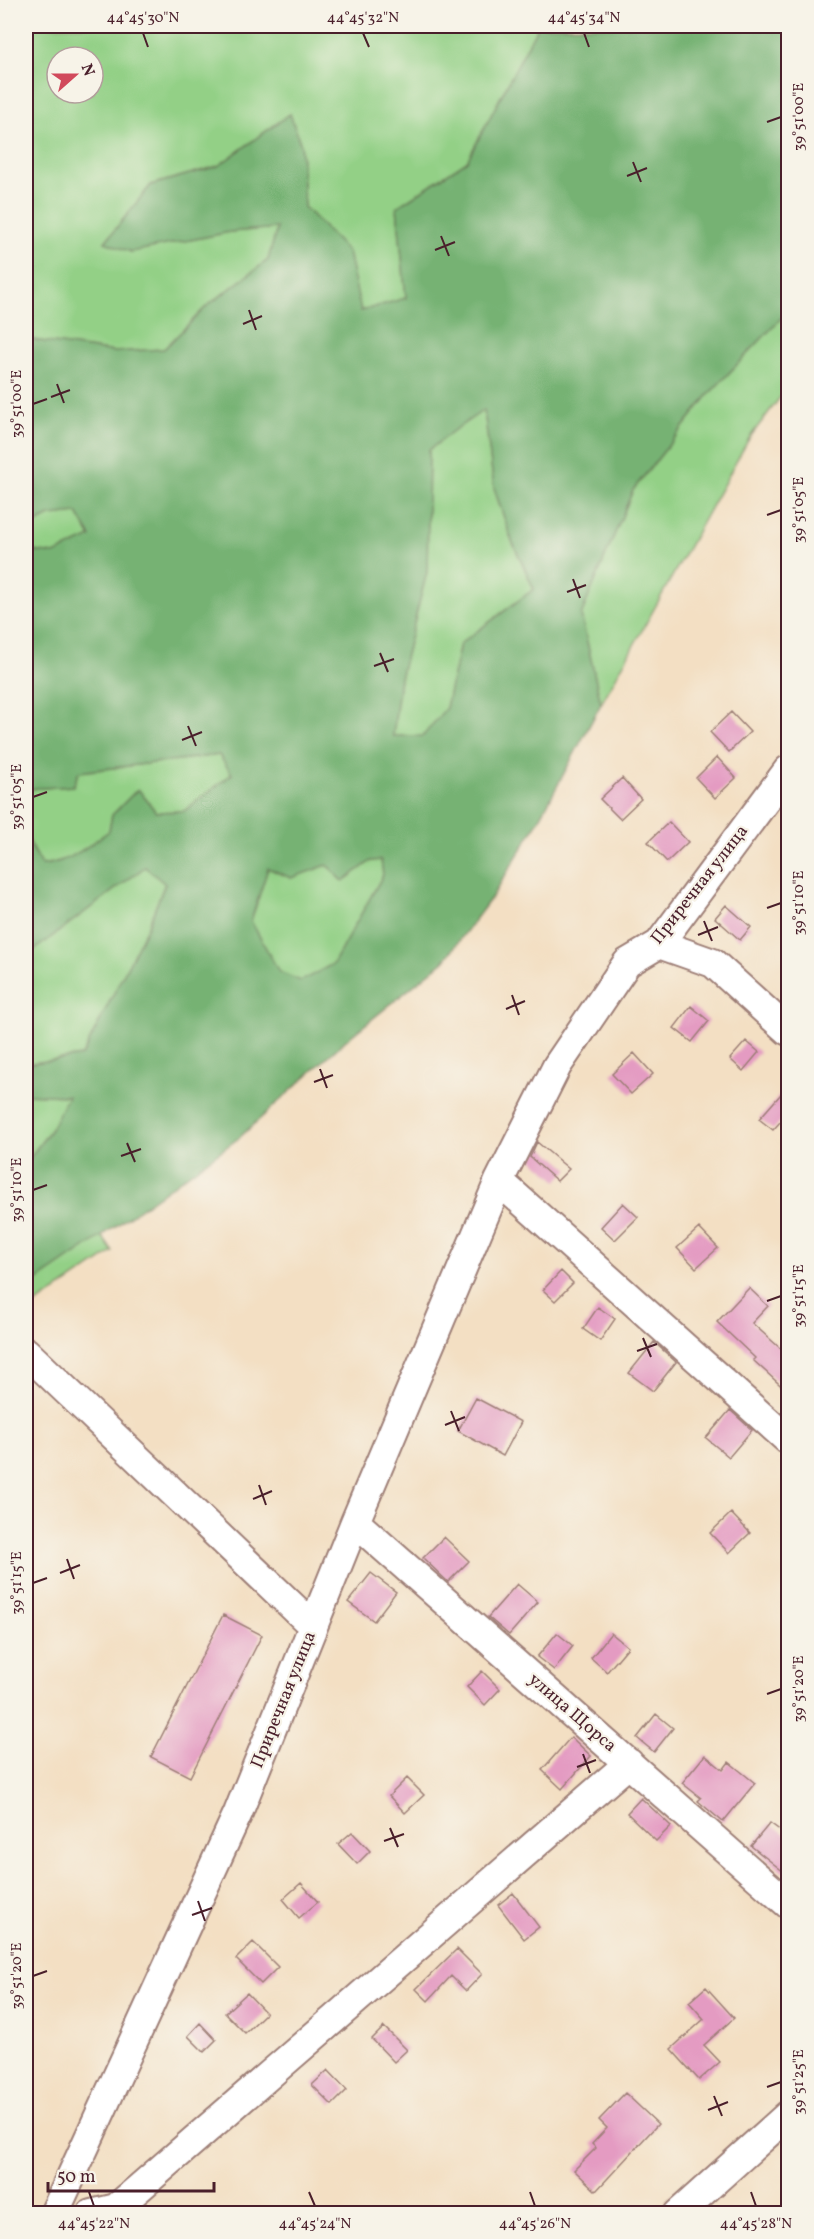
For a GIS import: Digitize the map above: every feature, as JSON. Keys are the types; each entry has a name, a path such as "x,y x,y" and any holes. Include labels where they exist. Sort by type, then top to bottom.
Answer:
{"street":[{"name":"Приречная улица","path":"54,2214 238,1813 355,1522 499,1181 557,1066 627,963 659,944 789,770"},
{"path":"659,944 713,963 789,1031"},
{"path":"499,1181 789,1440"},
{"path":"26,1352 314,1626"},
{"name":"улица Щорса","path":"355,1522 789,1904"},
{"path":"91,2214 116,2208 629,1763"},
{"path":"678,2214 789,2115"}],"green space":[{"path":"26,26 538,26 467,161 397,207 406,298 361,311 348,252 304,207 301,146 290,114 218,166 151,185 105,242 131,252 230,232 278,228 268,260 207,306 164,349 115,352 26,340"},
{"path":"538,26 788,26 788,311 710,393 633,490 581,615 601,704 538,822 492,897 444,961 345,1041 239,1138 26,1288 26,1163 51,1129 68,1096 26,1094 26,1064 82,1056 148,926 165,884 145,867 26,956 26,843 28,841 42,865 61,861 78,853 109,831 112,815 138,789 156,812 184,811 232,774 219,755 79,772 73,786 26,789 26,550 54,554 91,537 77,513 50,516 26,528 26,340 115,352 164,349 207,306 268,260 277,228 230,232 131,252 105,242 151,185 218,166 290,114 301,146 304,207 348,252 361,311 406,298 397,207 467,161","holes":["484,410 494,488 512,541 534,589 460,644 446,708 423,736 393,736 400,678 427,572 429,450","381,860 383,875 333,964 301,981 279,972 251,921 268,868 291,878 327,865 343,881 371,861"]},
{"path":"788,311 788,387 750,437 601,704 581,615 633,490 710,393"},
{"path":"484,410 494,488 512,541 534,589 460,644 446,708 423,737 393,736 400,678 427,572 429,450"},
{"path":"77,513 91,537 54,554 26,550 26,528 50,516"},
{"path":"220,755 232,774 184,811 156,812 138,789 112,815 109,831 70,857 42,865 29,841 26,843 26,789 72,786 79,772"},
{"path":"381,860 383,875 333,964 301,982 279,972 251,921 268,868 291,878 327,865 343,881 371,861"},
{"path":"145,867 165,883 148,926 82,1056 26,1064 26,956"},
{"path":"26,1094 69,1096 51,1129 26,1163"},
{"path":"102,1236 113,1252 26,1311 26,1288"}],"building":[{"path":"731,712 750,732 729,752 710,732"},
{"path":"717,757 736,778 715,798 696,778"},
{"path":"622,778 641,799 620,819 600,799"},
{"path":"669,822 688,842 667,862 648,842"},
{"path":"726,905 751,927 740,940 715,918"},
{"path":"691,1006 709,1021 692,1042 674,1028"},
{"path":"746,1041 759,1052 743,1071 730,1059"},
{"path":"634,1053 653,1074 631,1094 612,1074"},
{"path":"789,1085 789,1112 773,1130 759,1119"},
{"path":"537,1142 569,1169 557,1181 530,1157"},
{"path":"623,1203 638,1217 615,1240 601,1227"},
{"path":"699,1228 718,1248 696,1268 677,1248"},
{"path":"561,1271 573,1283 555,1301 543,1290"},
{"path":"749,1288 768,1306 752,1323 789,1356 789,1393 717,1322"},
{"path":"598,1307 615,1319 600,1341 583,1329"},
{"path":"654,1342 676,1362 653,1391 629,1373"},
{"path":"476,1398 521,1422 503,1456 458,1431"},
{"path":"730,1410 752,1430 729,1457 706,1438"},
{"path":"731,1513 750,1533 729,1553 710,1533"},
{"path":"444,1537 469,1561 448,1582 423,1558"},
{"path":"371,1573 396,1592 374,1621 348,1602"},
{"path":"517,1584 538,1602 509,1635 488,1617"},
{"path":"223,1615 262,1635 190,1777 151,1757"},
{"path":"557,1633 573,1646 554,1670 537,1657"},
{"path":"611,1633 628,1647 607,1672 591,1658"},
{"path":"482,1671 500,1689 485,1705 467,1687"},
{"path":"656,1714 673,1728 654,1752 637,1738"},
{"path":"571,1737 591,1756 562,1789 542,1770"},
{"path":"705,1755 723,1770 729,1762 755,1783 723,1822 698,1801 701,1798 682,1783"},
{"path":"407,1778 424,1795 405,1813 389,1796"},
{"path":"641,1798 671,1826 656,1841 627,1813"},
{"path":"770,1823 789,1837 789,1876 751,1846"},
{"path":"352,1832 370,1851 357,1864 338,1844"},
{"path":"301,1883 318,1902 299,1918 283,1899"},
{"path":"513,1893 539,1927 524,1939 498,1905"},
{"path":"253,1942 278,1967 261,1984 236,1959"},
{"path":"457,1949 482,1974 466,1991 451,1976 428,2001 416,1989"},
{"path":"706,1987 734,2018 704,2045 720,2062 699,2080 671,2049 704,2019 689,2002"},
{"path":"247,1993 266,2013 245,2033 225,2013"},
{"path":"200,2023 216,2040 204,2052 188,2036"},
{"path":"384,2027 407,2050 394,2062 372,2039"},
{"path":"328,2070 347,2090 332,2105 312,2085"},
{"path":"625,2093 658,2124 596,2191 574,2170 596,2148 592,2144 607,2128 599,2120"}]}
